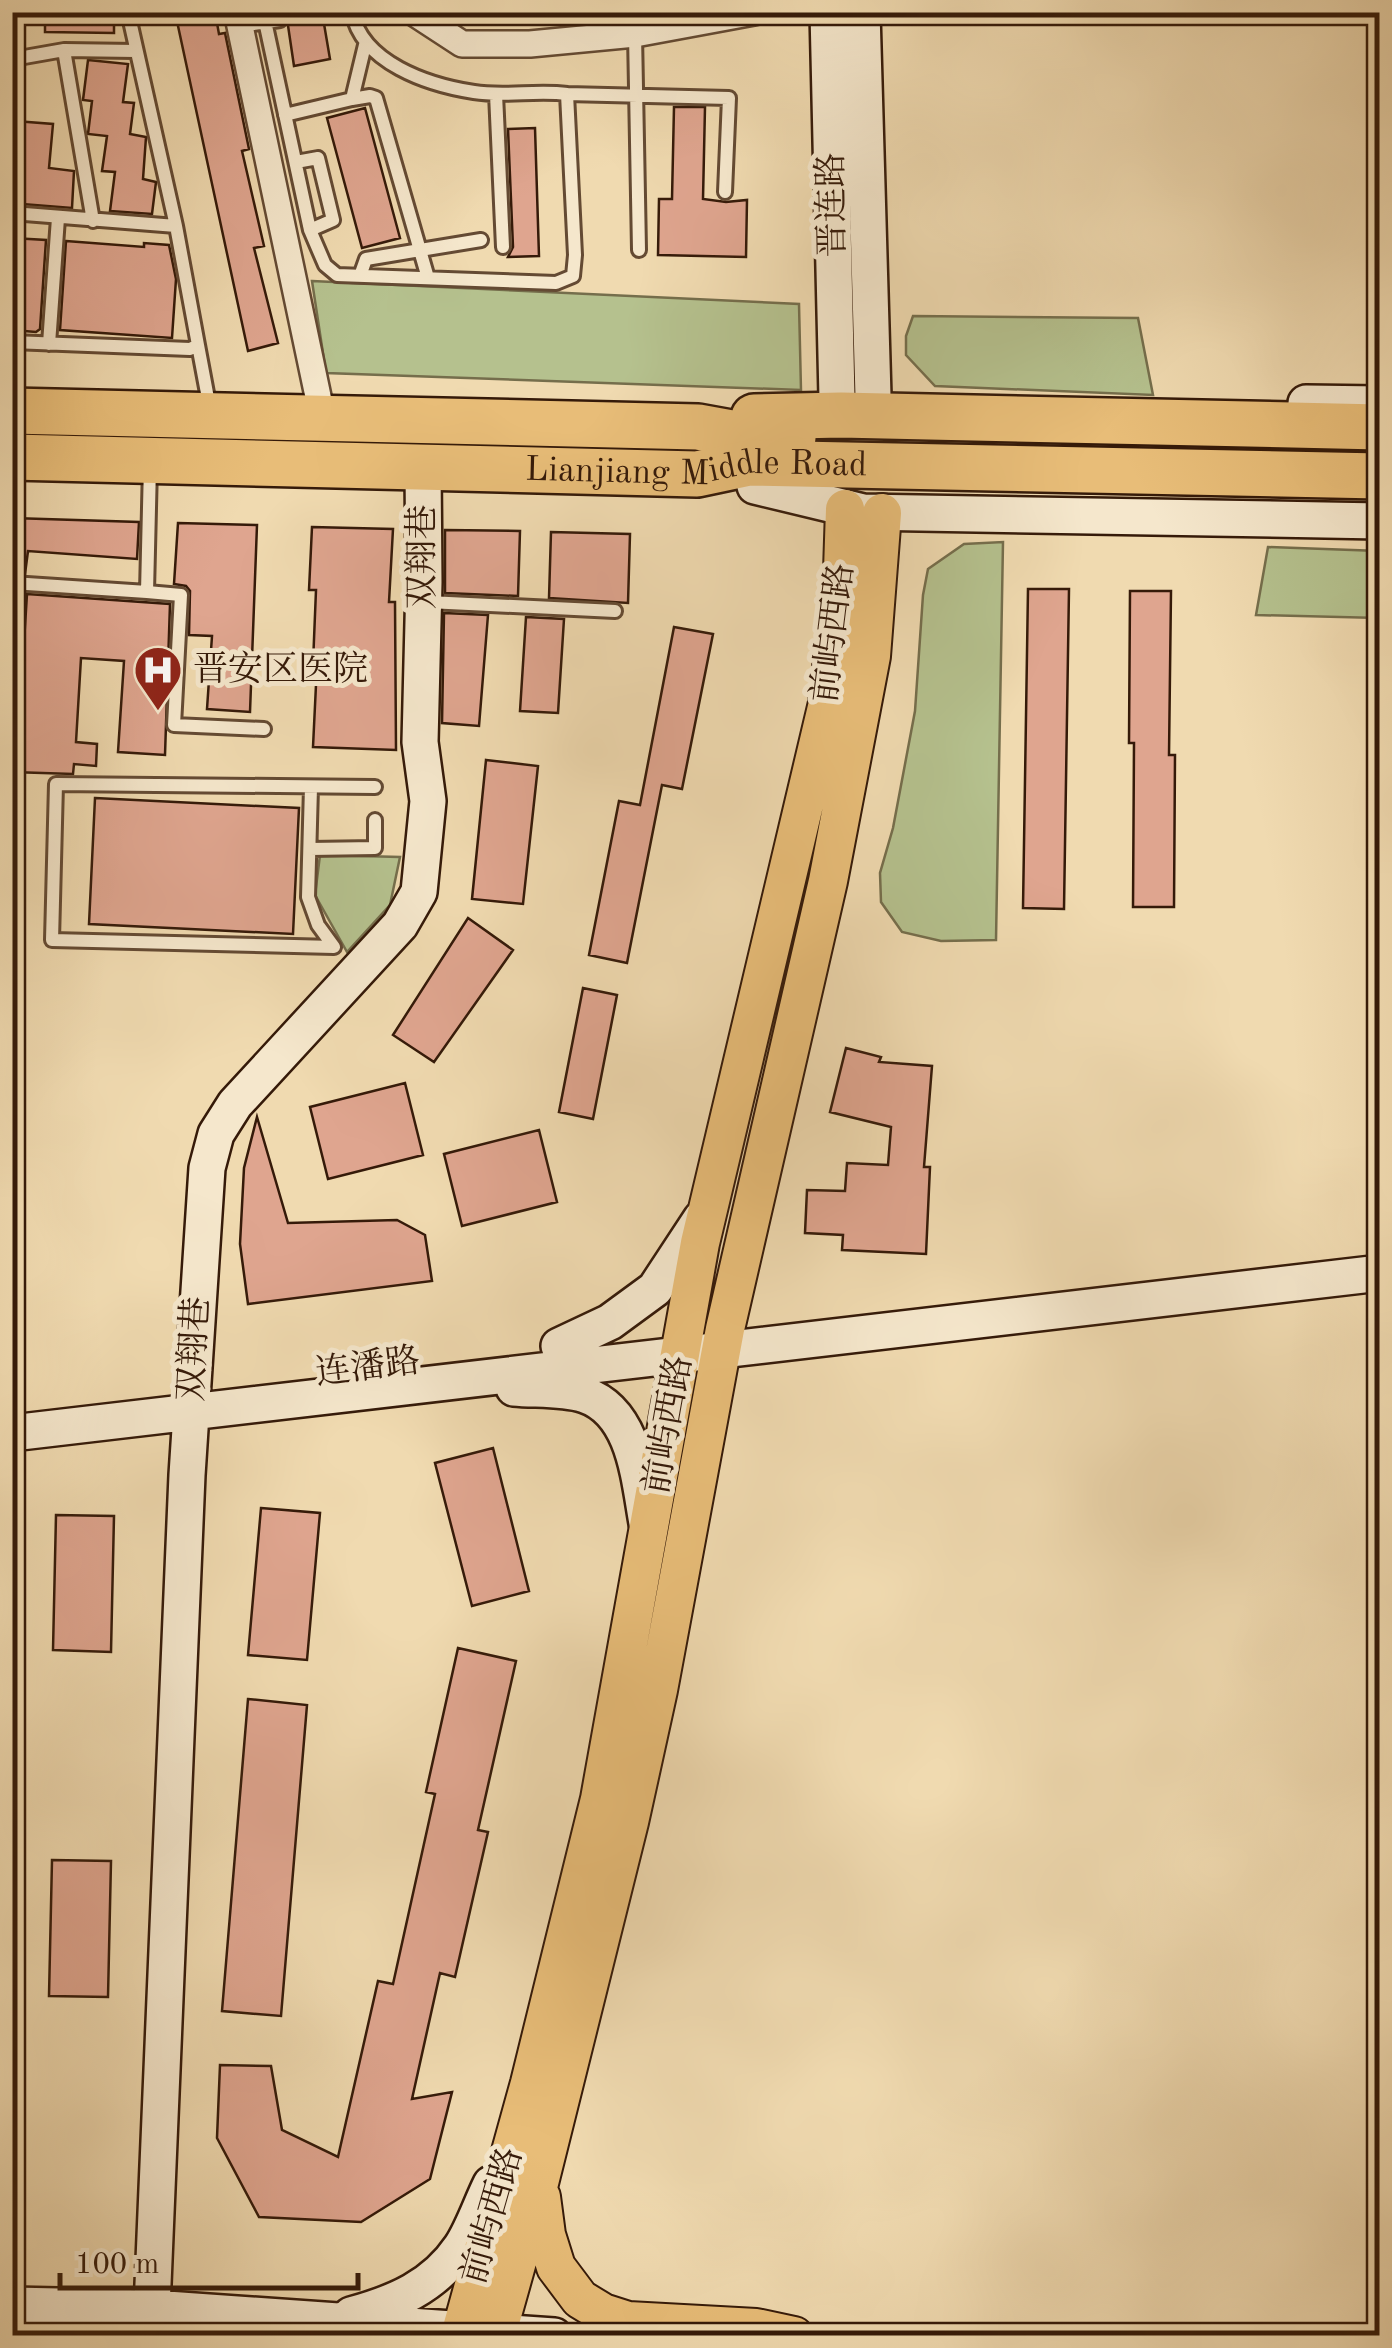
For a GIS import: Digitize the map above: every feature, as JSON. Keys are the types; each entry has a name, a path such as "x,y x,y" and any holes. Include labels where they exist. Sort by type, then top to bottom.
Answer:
{"highway":[{"path":"698,427 850,403 1380,427"},
{"name":"Lianjiang Middle Road","path":"12,412 698,427 879,453 1380,476"},
{"name":"Lianjiang Middle Road","path":"12,457 697,474 749,463 879,453 1380,450"},
{"path":"697,474 755,486 1380,500"}],"main road":[{"name":"晋连路","path":"828,12 850,403"},
{"name":"晋连路","path":"850,403 862,12"},
{"path":"850,403 1380,404"},
{"name":"双翔巷","path":"152,2308 191,1401 204,1190 216,1134 245,1092 400,925 420,892 428,801 420,742 423,468"},
{"path":"755,486 864,511 1380,521"},
{"name":"前屿西路","path":"478,2334 519,2124 600,1799 708,1205 828,703 843,571 864,511"},
{"name":"前屿西路","path":"478,2334 538,2183 641,1766 722,1339 835,844 871,656 864,511"},
{"path":"559,1346 610,1322 656,1290 708,1205"},
{"path":"722,1339 1380,1252"},
{"path":"722,1339 1380,1273"},
{"name":"连潘路","path":"12,1411 443,1382 722,1339"},
{"name":"连潘路","path":"12,1433 191,1401 559,1346 683,1343"},
{"path":"443,1382 583,1394 608,1407 634,1450 649,1536"},
{"path":"330,2321 390,2304 420,2290 460,2248 519,2124"},
{"path":"538,2183 546,2236 556,2267 591,2306 628,2321 756,2328 794,2336"},
{"path":"12,2305 152,2308 478,2334 554,2336"}],"street":[{"path":"412,12 462,44 530,44 635,34 754,12"},
{"path":"251,18 323,420"}],"lane":[{"path":"128,12 176,226 211,416"},
{"path":"352,12 365,45 385,61 432,81 472,92 729,98 725,192"},
{"path":"280,20 251,18 285,114 310,230 326,265 336,275 556,283 573,276 566,94"},
{"path":"635,34 640,250"},
{"path":"352,99 365,45"},
{"path":"12,72 13,59 64,50 136,51"},
{"path":"64,50 93,221"},
{"path":"496,94 503,247"},
{"path":"285,114 352,99 376,98 428,278"},
{"path":"296,162 318,158 333,220 310,230"},
{"path":"12,214 176,226"},
{"path":"49,344 58,218"},
{"path":"360,276 366,259 481,240"},
{"path":"12,342 190,350 198,345"},
{"path":"147,592 150,459"},
{"path":"12,584 181,595 174,726 264,729"},
{"path":"424,602 615,611"},
{"path":"311,786 308,897 318,924 334,947 52,940 56,784 311,786 375,787"},
{"path":"310,849 375,848 375,820"}],"green space":[{"path":"312,281 799,304 801,390 326,373"},
{"path":"913,316 1138,318 1153,395 935,386 906,355 906,336"},
{"path":"1003,542 996,940 941,941 902,932 881,902 880,873 893,828 915,711 923,595 928,569 964,544"},
{"path":"1268,547 1379,551 1379,618 1256,615"},
{"path":"320,855 400,857 390,905 347,952 315,895"}],"building":[{"path":"45,12 114,12 114,33 45,32"},
{"path":"175,12 215,12 219,34 225,33 249,149 242,151 264,246 254,248 278,343 248,351"},
{"path":"286,12 322,12 330,59 294,66"},
{"path":"88,60 128,64 123,102 134,103 130,134 146,137 143,179 156,182 152,214 110,211 115,172 102,171 107,136 88,134 92,101 83,100"},
{"path":"674,107 705,107 703,199 747,200 746,257 658,255 659,199 672,199"},
{"path":"365,108 400,238 362,248 327,118"},
{"path":"15,121 53,124 49,168 74,171 72,208 22,204 23,181 12,180"},
{"path":"535,128 539,256 508,257 513,247 508,129"},
{"path":"12,238 46,240 40,329 36,332 12,330"},
{"path":"66,241 169,245 176,279 172,338 60,330"},
{"path":"12,518 139,522 137,559 28,551 25,574 12,573"},
{"path":"178,523 257,525 250,712 207,709 212,636 189,635 190,591 174,584"},
{"path":"312,527 393,529 389,602 395,602 396,750 313,747 317,664 313,664 316,590 309,590"},
{"path":"445,530 520,531 518,596 445,593"},
{"path":"551,532 630,534 628,603 549,598"},
{"path":"1028,589 1069,589 1064,909 1023,908"},
{"path":"1130,591 1171,591 1169,755 1175,755 1174,907 1133,907"},
{"path":"27,594 170,604 165,755 118,752 124,661 81,658 76,742 97,744 96,766 74,764 73,774 12,772 12,738 18,739"},
{"path":"444,613 488,615 479,726 442,723"},
{"path":"526,617 564,619 558,713 520,711"},
{"path":"674,627 713,634 682,789 662,785 627,963 589,955 619,801 640,805"},
{"path":"486,760 538,766 523,904 472,899"},
{"path":"95,798 299,808 293,934 89,924"},
{"path":"468,918 513,950 434,1062 393,1035"},
{"path":"583,988 617,995 593,1119 559,1112"},
{"path":"846,1048 881,1057 879,1062 932,1066 924,1167 930,1167 926,1254 842,1250 843,1235 805,1233 807,1190 845,1191 847,1163 888,1165 891,1127 830,1112"},
{"path":"405,1083 423,1155 328,1179 310,1107"},
{"path":"257,1117 288,1223 397,1220 425,1235 432,1281 248,1304 240,1244 244,1168"},
{"path":"539,1130 557,1202 462,1226 444,1154"},
{"path":"493,1448 529,1591 472,1606 435,1463"},
{"path":"261,1508 320,1513 307,1660 248,1655"},
{"path":"56,1515 114,1516 111,1652 53,1650"},
{"path":"458,1648 516,1661 478,1830 488,1832 455,1977 440,1973 412,2099 452,2092 430,2179 361,2222 259,2217 217,2138 220,2065 271,2066 282,2130 338,2157 378,1981 393,1984 435,1794 426,1792"},
{"path":"248,1699 307,1705 281,2016 222,2011"},
{"path":"52,1860 111,1861 108,1997 49,1996"}],"place":[{"name":"晋安区医院","path":"158,712"}]}
